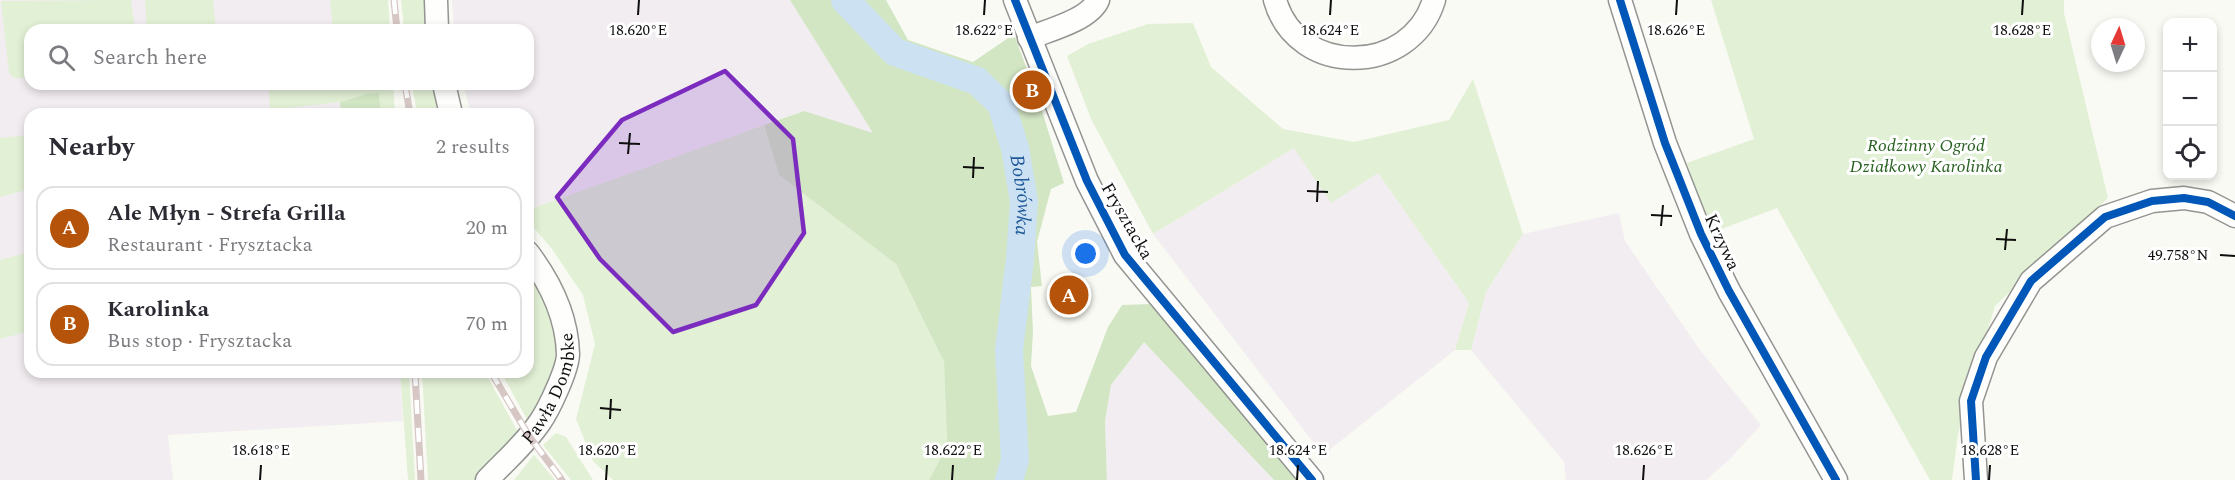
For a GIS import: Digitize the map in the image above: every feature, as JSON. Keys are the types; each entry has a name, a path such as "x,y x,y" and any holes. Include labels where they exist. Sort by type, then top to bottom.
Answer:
{"street":[{"path":"436,0 437,24"},
{"name":"Frysztacka","path":"1015,0 1087,181 1125,255 1312,480"},
{"path":"1029,38 1087,13 1093,9 1098,0"},
{"path":"1275,0 1288,25 1304,42 1327,55 1353,59 1367,58 1389,51 1410,38 1426,18 1434,0"},
{"name":"Krzywa","path":"1620,0 1665,143 1701,234 1729,291 1836,480"},
{"path":"445,90 450,108"},
{"path":"1976,480 1971,401 1986,357 2031,281 2105,217 2152,201 2184,198 2208,202 2235,216"},
{"name":"Pawła Dombke","path":"487,480 540,423 553,400 568,356 560,306 534,261"}],"highlighted area":[{"path":"725,71 793,139 804,233 756,305 673,332 600,259 557,197 622,120"}],"shaded area":[{"path":"0,0 356,0 358,24 24,24 24,90 357,90 341,102 341,108 24,108 24,378 400,378 403,421 168,435 173,480 0,480"},
{"path":"452,0 790,0 874,134 803,111 534,208 534,108 469,108 465,90 534,90 534,24 454,24"},
{"path":"1294,148 1378,173 1469,303 1455,350 1323,455 1153,234"},
{"path":"1619,213 1625,241 1700,350 1761,425 1728,461 1706,480 1566,480 1564,462 1471,350 1486,292 1523,234"},
{"path":"1144,342 1274,480 1107,480 1105,421 1111,385"}],"green space":[{"path":"131,0 134,24 24,24 24,78 14,78 9,73 1,1"},
{"path":"145,0 213,0 215,24 147,24"},
{"path":"330,0 388,0 390,24 332,24"},
{"path":"401,0 425,0 427,24 403,24"},
{"path":"790,0 837,0 851,19 896,66 960,85 994,109 1010,162 1015,208 1002,318 1006,463 1000,480 929,480 947,446 944,362 896,264 779,175 764,125 804,111 873,133"},
{"path":"854,0 886,0 908,40 973,62 1014,34 1040,104 1064,183 1051,189 1037,242 1042,286 1031,287 1033,332 1031,366 1048,416 1076,412 1108,327 1122,305 1151,304 1303,480 1274,480 1144,342 1111,385 1105,421 1107,480 1018,480 1022,464 1025,420 1019,350 1037,201 1026,156 1002,101 977,74 894,40"},
{"name":"Rodzinny Ogród Działkowy Karolinka","path":"1711,0 2064,0 2064,13 2108,198 1995,306 1970,386 1958,434 1952,480 1930,480 1777,208 1711,233 1687,163 1754,139"},
{"path":"1193,23 1211,67 1283,129 1354,142 1449,120 1473,79 1523,234 1486,292 1471,350 1455,350 1469,303 1378,173 1331,203 1294,148 1153,234 1091,119 1067,56 1088,44 1148,24"},
{"path":"269,90 393,90 395,108 380,108 379,94 366,94 340,102 270,108"},
{"path":"413,90 434,90 441,108 416,108"},
{"path":"379,93 380,108 340,108 340,102 366,94"},
{"path":"764,125 779,175 896,264 944,362 947,446 929,480 613,480 593,461 576,419 595,344 583,295 552,249 534,228 534,208"},
{"path":"24,136 24,191 0,197 0,138"},
{"path":"24,254 24,333 0,339 0,260"},
{"path":"534,282 544,296 553,318 556,348 552,386 529,423 504,378 534,378"},
{"path":"400,378 409,378 415,480 408,480"},
{"path":"422,378 488,378 518,432 475,480 428,480"},
{"path":"556,433 566,437 593,480 571,480 543,445"},
{"path":"534,455 555,480 514,480"}],"waterway":[{"name":"Bobrówka","path":"845,0 895,52 977,81 1001,104 1015,148 1024,201 1020,259 1009,350 1015,460 1009,480"}],"railway":[{"path":"394,0 396,24"},
{"path":"406,90 409,108"},
{"path":"415,378 421,480"},
{"path":"495,378 529,436 562,480"}],"cycle path":[{"path":"1015,0 1087,181 1125,255 1312,480"},
{"path":"1620,0 1665,143 1701,234 1729,291 1836,480"},
{"path":"1976,480 1971,401 1986,357 2031,281 2105,217 2152,201 2184,198 2208,202 2235,216"}],"place":[{"name":"Karolinka","path":"1032,90"},
{"name":"Ale Młyn - Strefa Grilla","path":"1069,295"}]}
